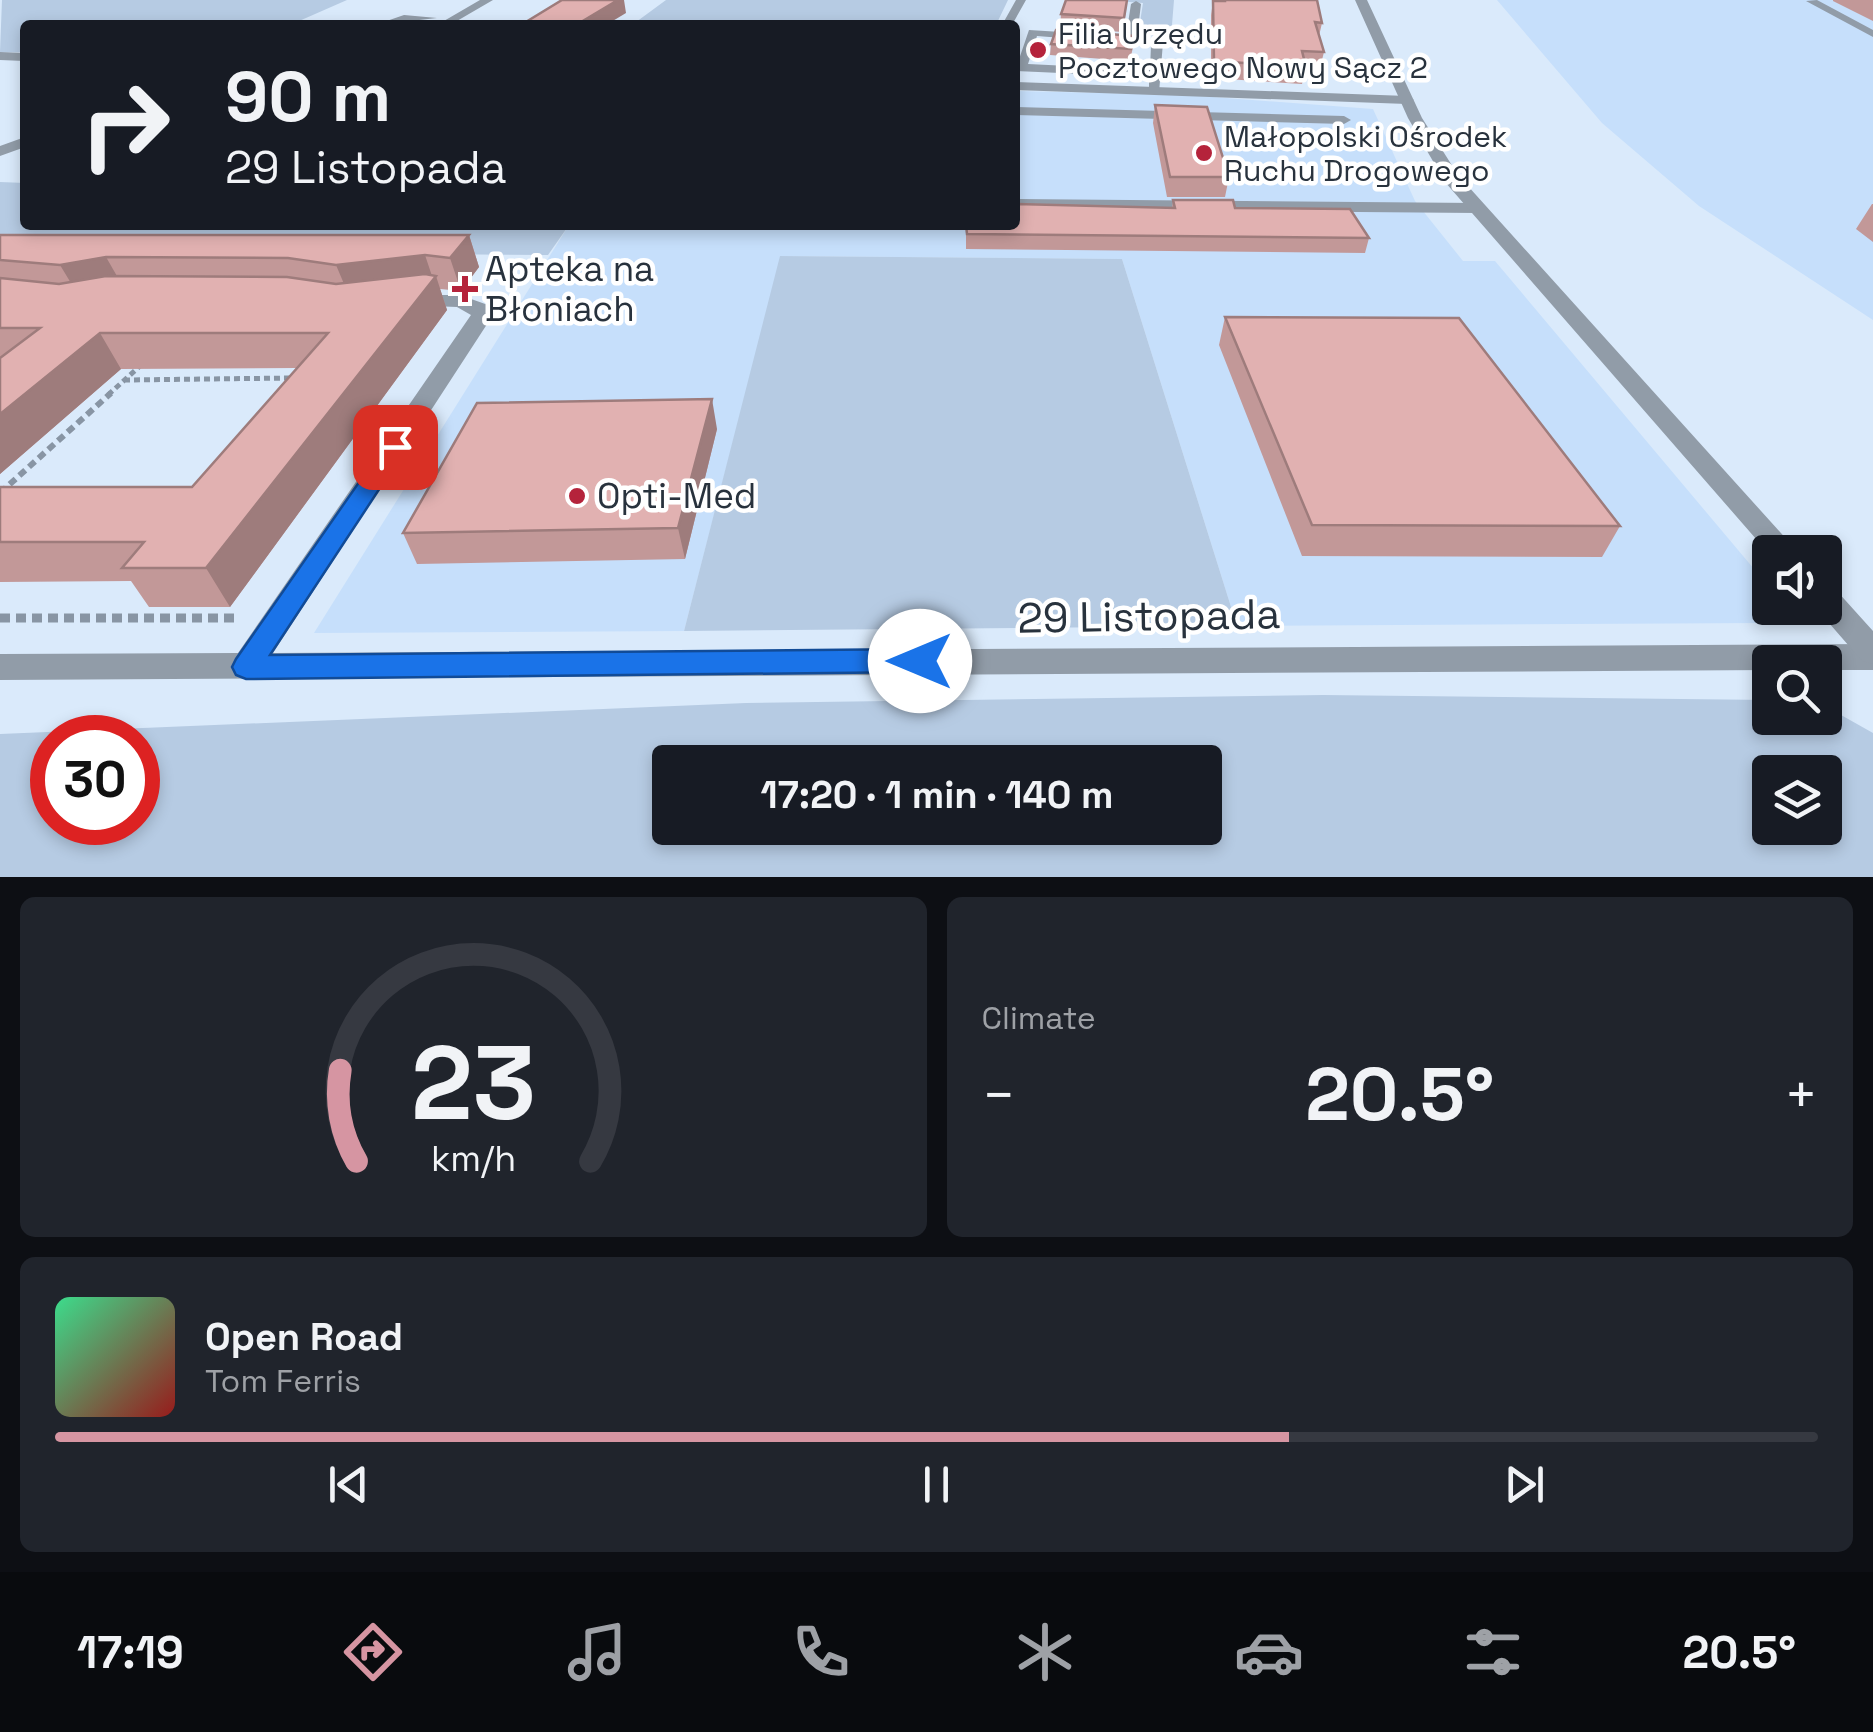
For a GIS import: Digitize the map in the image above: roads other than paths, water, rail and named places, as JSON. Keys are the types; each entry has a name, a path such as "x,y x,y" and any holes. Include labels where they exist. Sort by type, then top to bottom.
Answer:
{"street":[{"path":"1361,0 1406,100 1451,178 1769,535"},
{"path":"1020,86 1155,82 1406,100"},
{"path":"246,667 482,315 474,305 460,301 386,303"},
{"name":"29 Listopada","path":"1842,618 1873,654"},
{"name":"29 Listopada","path":"0,668 1873,654"}],"lane":[{"path":"440,20 488,0"},
{"path":"1813,2 1866,18"},
{"path":"1131,40 1136,4"},
{"path":"1840,11 1873,34"},
{"path":"1020,64 1034,32 1157,42 1155,82 1020,68"},
{"path":"1020,112 1344,120"},
{"path":"1020,204 1477,208"}],"place":[{"name":"Filia Urzędu Pocztowego Nowy Sącz 2","path":"1038,50"},
{"name":"Małopolski Ośrodek Ruchu Drogowego","path":"1204,153"},
{"name":"Apteka na Błoniach","path":"465,289"},
{"name":"Opti-Med","path":"577,496"}]}
